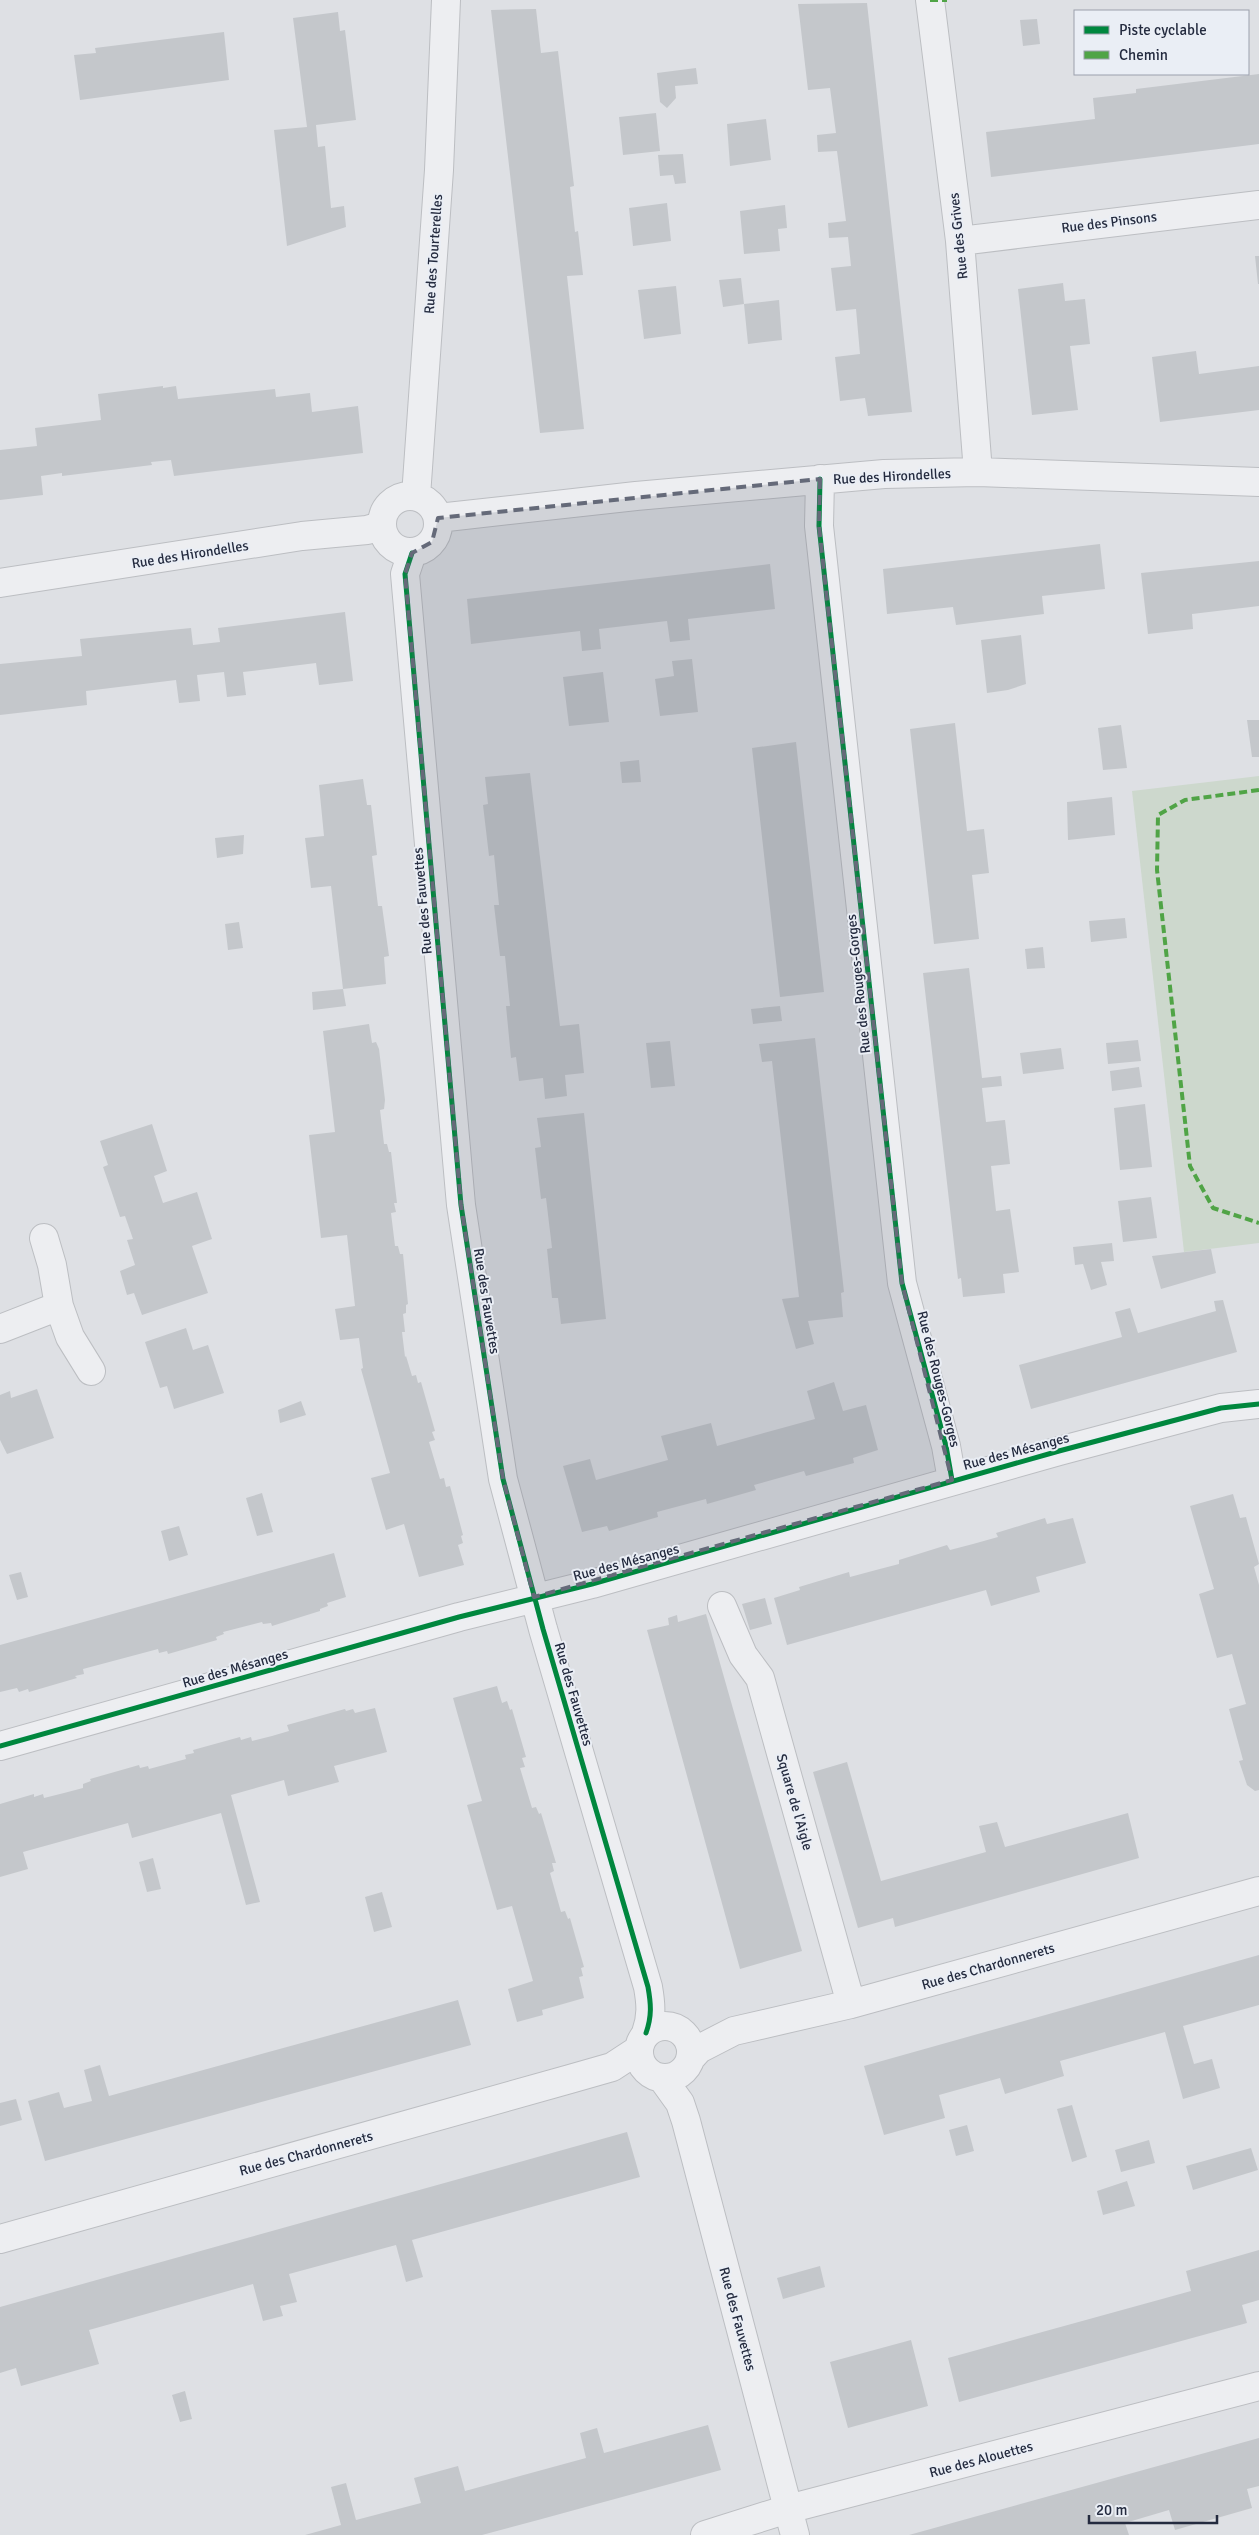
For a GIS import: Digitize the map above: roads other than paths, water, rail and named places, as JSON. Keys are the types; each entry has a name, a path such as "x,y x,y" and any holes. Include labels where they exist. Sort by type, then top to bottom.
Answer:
{"street":[{"name":"Rue des Grives","path":"930,0 960,241 978,472"},
{"name":"Rue des Tourterelles","path":"416,496 439,170 446,6"},
{"name":"Rue des Pinsons","path":"960,241 1259,205"},
{"name":"Rue des Hirondelles","path":"438,518 567,503 884,474 978,472 1259,482"},
{"name":"Rue des Rouges-Gorges","path":"820,479 820,536 902,1283 940,1425 952,1480"},
{"path":"403,496 416,496 430,504 438,518 438,531 432,542 423,549 412,553 401,552 391,546 384,537 381,526 383,513 391,502 403,496"},
{"name":"Rue des Hirondelles","path":"0,583 381,526"},
{"name":"Rue des Fauvettes","path":"412,553 405,574 461,1205 503,1479 534,1597 652,2004 651,2020 666,2053 680,2103 795,2535"},
{"path":"44,1238 52,1265 59,1306 70,1337 90,1371"},
{"path":"0,1329 59,1306"},
{"name":"Rue des Mésanges","path":"0,1746 534,1597 592,1584 952,1480 1212,1410 1259,1404"},
{"name":"Square de l'Aigle","path":"722,1606 743,1655 760,1678 851,2004"},
{"name":"Rue des Chardonnerets","path":"0,2240 612,2067 666,2053 699,2049 715,2039 734,2031 851,2004 1259,1891"},
{"name":"Rue des Alouettes","path":"705,2535 788,2509 1259,2386"}]}
